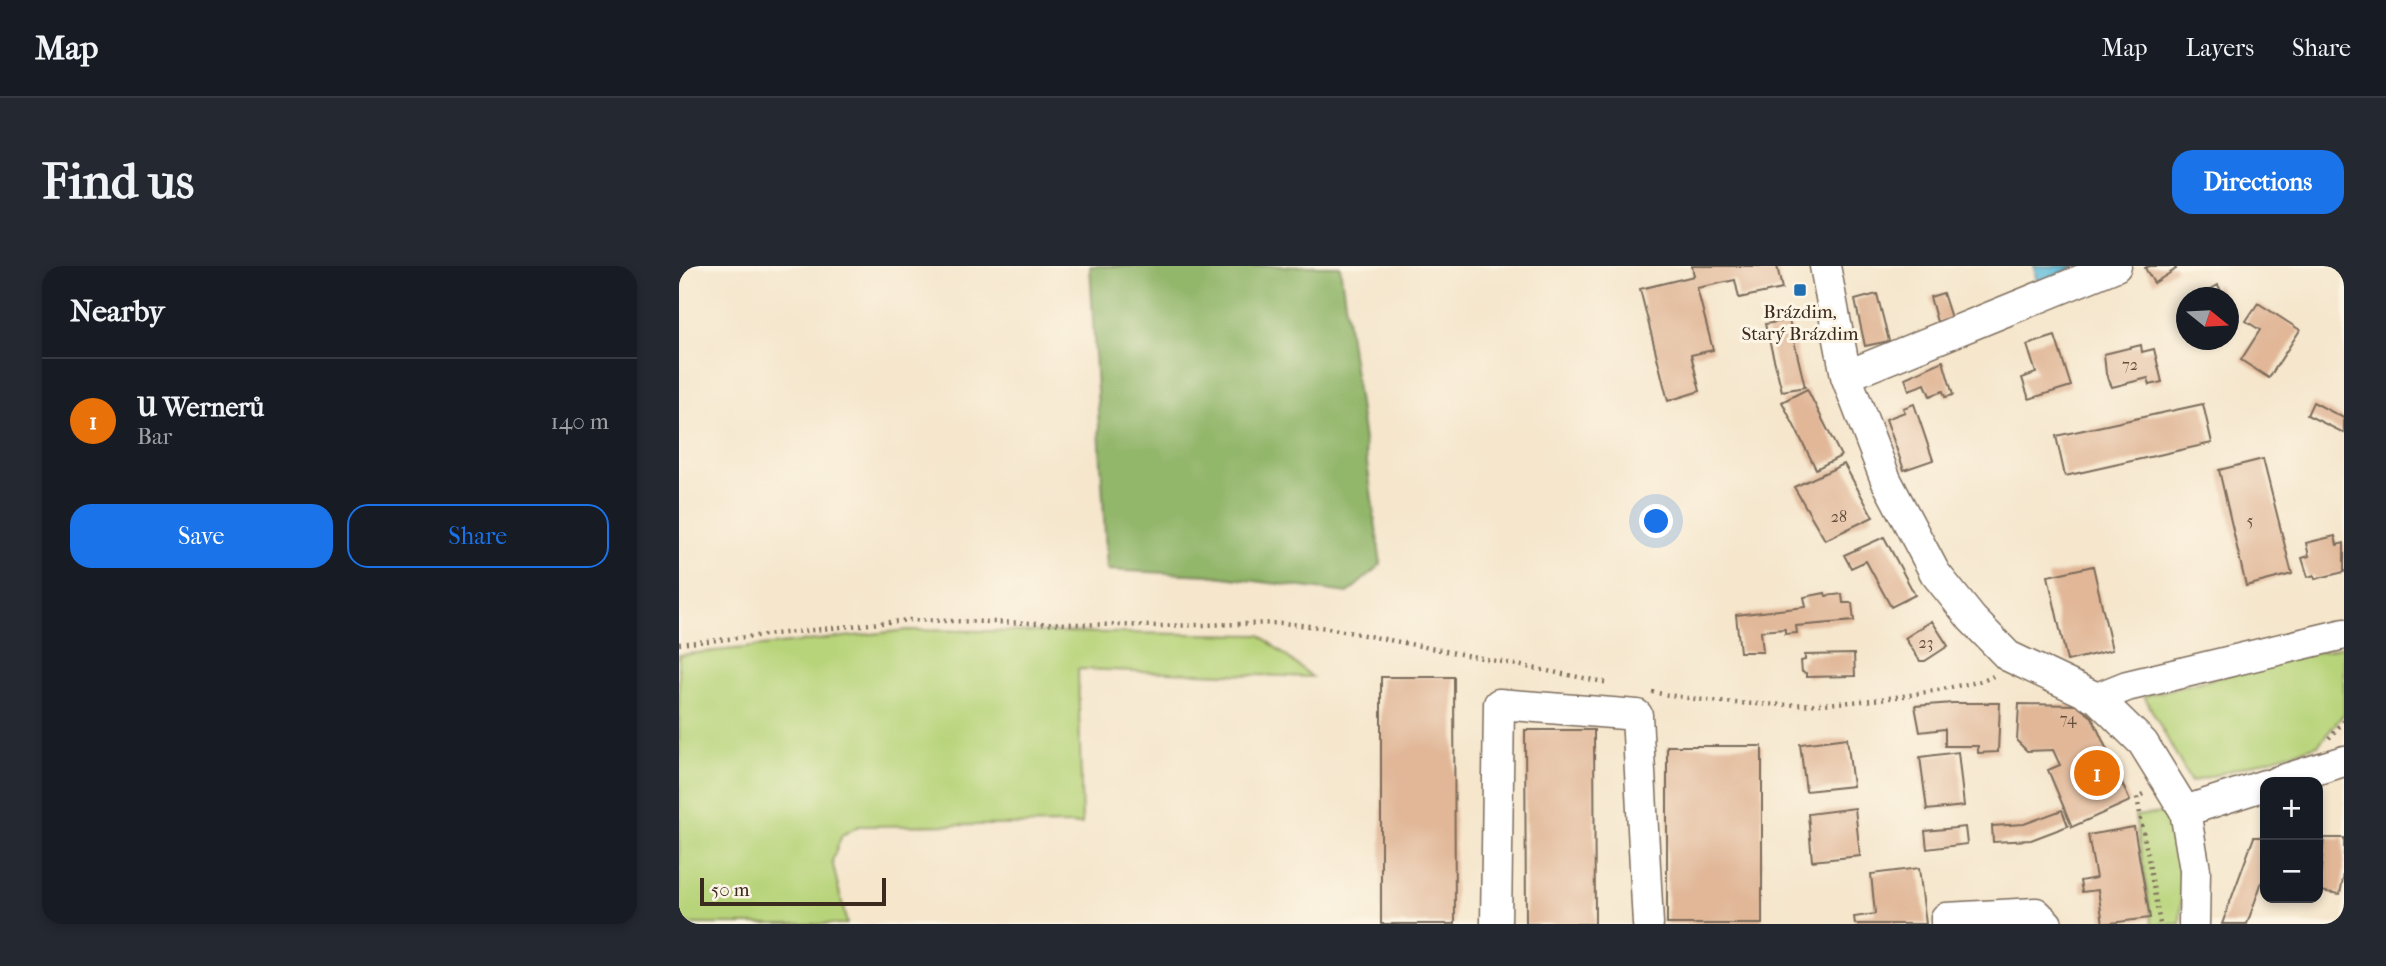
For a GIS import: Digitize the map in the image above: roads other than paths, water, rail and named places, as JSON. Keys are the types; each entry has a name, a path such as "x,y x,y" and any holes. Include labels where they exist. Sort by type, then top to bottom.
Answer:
{"street":[{"path":"1825,266 1846,376 1886,480 1935,573 1972,619 2008,656 2097,698 2143,743 2185,811 2195,870 2194,924"},
{"path":"1846,376 2116,266"},
{"path":"2097,698 2127,686 2344,635"},
{"path":"1496,924 1499,704 1637,715 1648,924"},
{"path":"2292,777 2344,761"},
{"path":"2185,811 2260,787"},
{"path":"1946,924 1946,918 2036,913 2047,924"}],"water":[{"path":"2034,266 2076,266 2037,284"}],"place":[{"name":"Brázdim, Starý Brázdim","path":"1800,290"},
{"name":"U Wernerů","path":"2097,773"}]}
